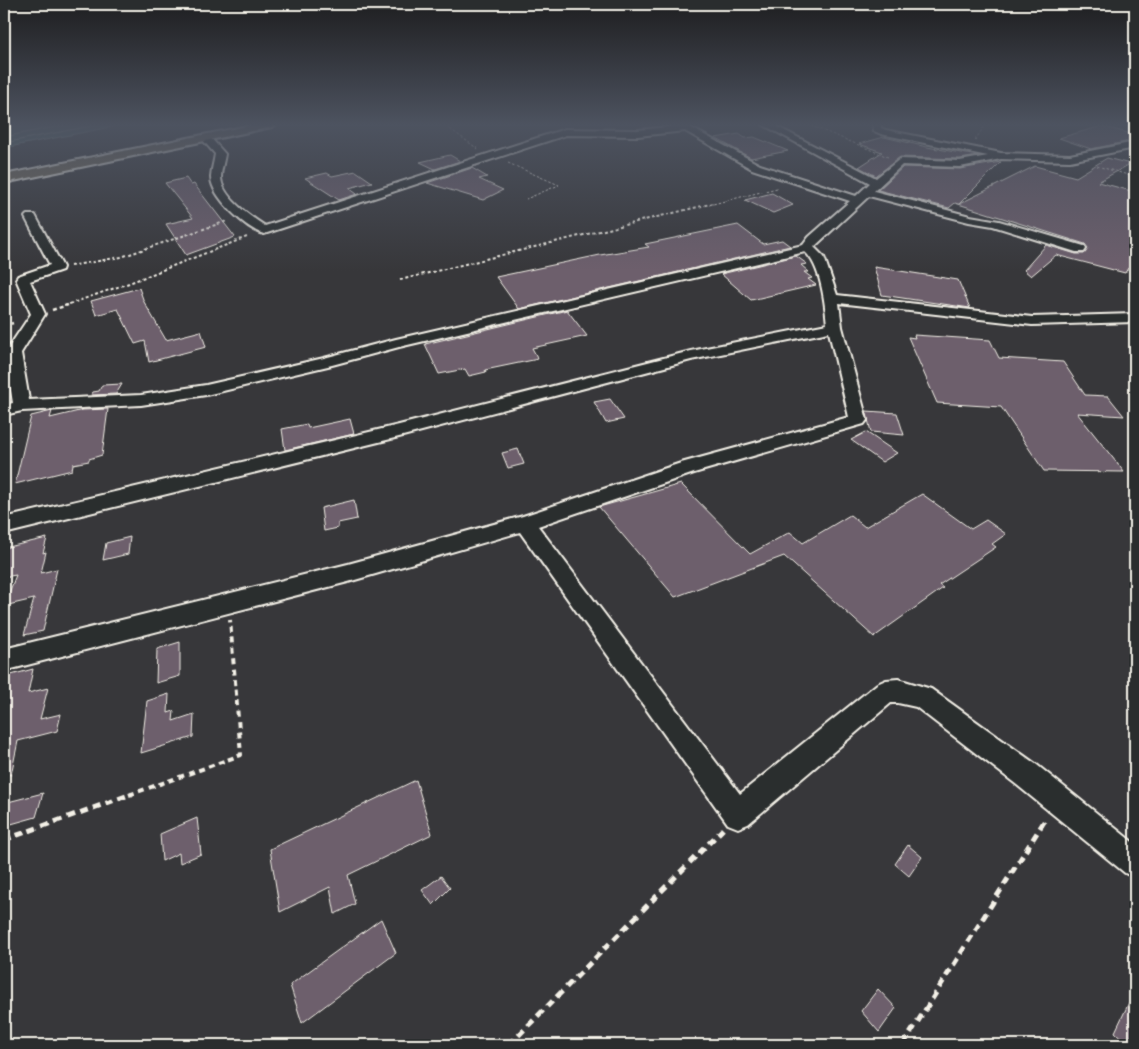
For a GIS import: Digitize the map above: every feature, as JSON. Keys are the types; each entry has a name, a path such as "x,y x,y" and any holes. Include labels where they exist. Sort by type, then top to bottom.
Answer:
{"main road":[{"path":"4,179 34,173"}],"street":[{"path":"217,173 216,179 221,190 241,216 264,230 437,173"},
{"path":"775,173 799,182 995,223 1080,249"},
{"path":"859,173 876,182"},
{"path":"4,410 22,406 141,400 206,390 327,362 396,343 807,248 813,240 887,173"},
{"path":"22,406 13,353 38,314 23,279 57,268 31,218"},
{"path":"4,660 348,573 525,523 688,468 858,420 835,327 832,298 818,257 807,248"},
{"path":"832,298 1032,321 1135,318"},
{"path":"4,526 366,440 708,352 800,332 835,327"},
{"path":"525,523 738,814 886,692 898,691 922,697 1027,775 1135,863"}],"path":[{"path":"526,200 559,185 532,173"},
{"path":"1121,173 1135,177"},
{"path":"400,280 688,211 799,182"},
{"path":"57,268 122,256 241,216"},
{"path":"4,326 129,284 264,230"},
{"path":"4,840 241,755 228,604"},
{"path":"903,1045 1057,800"},
{"path":"509,1045 738,814"}],"building":[{"path":"327,173 332,176 359,173 372,182 349,188 357,194 339,200 305,178"},
{"path":"457,173 480,173 487,177 479,179 503,190 483,200 427,183"},
{"path":"897,173 990,173 959,204 1021,173 1061,173 1076,177 1083,173 1114,173 1098,182 1135,192 1135,270 1128,268 1125,273 1056,255 1031,276 1024,270 1046,245 1076,254 1084,254 1088,248 1085,244 955,203 949,208 878,190"},
{"path":"186,178 191,185 194,184 235,237 186,255 166,224 193,218 165,183"},
{"path":"772,193 793,205 773,213 745,200"},
{"path":"738,225 763,244 782,240 790,246 519,309 496,277 600,255 649,247 645,244"},
{"path":"796,256 807,264 801,265 809,272 804,272 812,278 808,279 816,285 751,300 721,274"},
{"path":"874,267 958,280 970,308 882,295"},
{"path":"139,288 144,302 166,340 201,331 206,347 149,362 145,341 135,344 118,309 96,315 91,301"},
{"path":"567,310 587,336 532,348 538,359 485,370 486,372 469,376 465,369 439,374 425,344"},
{"path":"914,335 990,340 999,358 1063,362 1085,395 1108,396 1124,416 1077,413 1124,472 1044,471 1001,407 937,403 908,337 915,338"},
{"path":"122,384 116,394 91,395 93,392 99,391 102,385"},
{"path":"610,399 624,419 606,423 594,402"},
{"path":"108,409 102,455 89,459 89,461 73,464 72,470 15,484 31,416 52,411 50,418 83,410"},
{"path":"866,411 897,413 904,435 871,432"},
{"path":"350,419 354,434 285,450 282,429 307,424 308,428"},
{"path":"866,432 897,453 882,462 851,440"},
{"path":"518,449 524,464 508,468 502,453"},
{"path":"681,484 750,554 790,532 803,543 850,515 865,527 922,494 971,529 986,520 1006,534 992,544 996,547 939,585 943,588 874,637 784,556 675,597 599,507"},
{"path":"354,500 357,519 338,523 338,528 324,531 321,508"},
{"path":"130,537 128,554 103,560 106,543"},
{"path":"47,538 41,573 57,569 43,631 24,635 34,599 4,606 16,575 4,577 4,548"},
{"path":"180,642 180,676 156,683 157,649"},
{"path":"33,669 28,693 48,688 40,719 61,714 57,731 18,741 11,775 4,774 4,677"},
{"path":"169,694 168,713 174,711 173,721 194,714 193,737 141,753 147,701"},
{"path":"416,780 432,834 348,875 355,904 335,914 330,887 280,912 270,849"},
{"path":"43,793 36,817 4,826 4,803"},
{"path":"197,818 201,854 180,863 179,853 162,861 160,834"},
{"path":"908,845 922,857 909,876 895,864"},
{"path":"441,876 450,888 433,905 422,890"},
{"path":"381,919 396,953 302,1023 290,985"},
{"path":"878,989 896,1008 879,1032 861,1011"},
{"path":"1135,990 1135,1045 1129,1045 1115,1032"}]}
